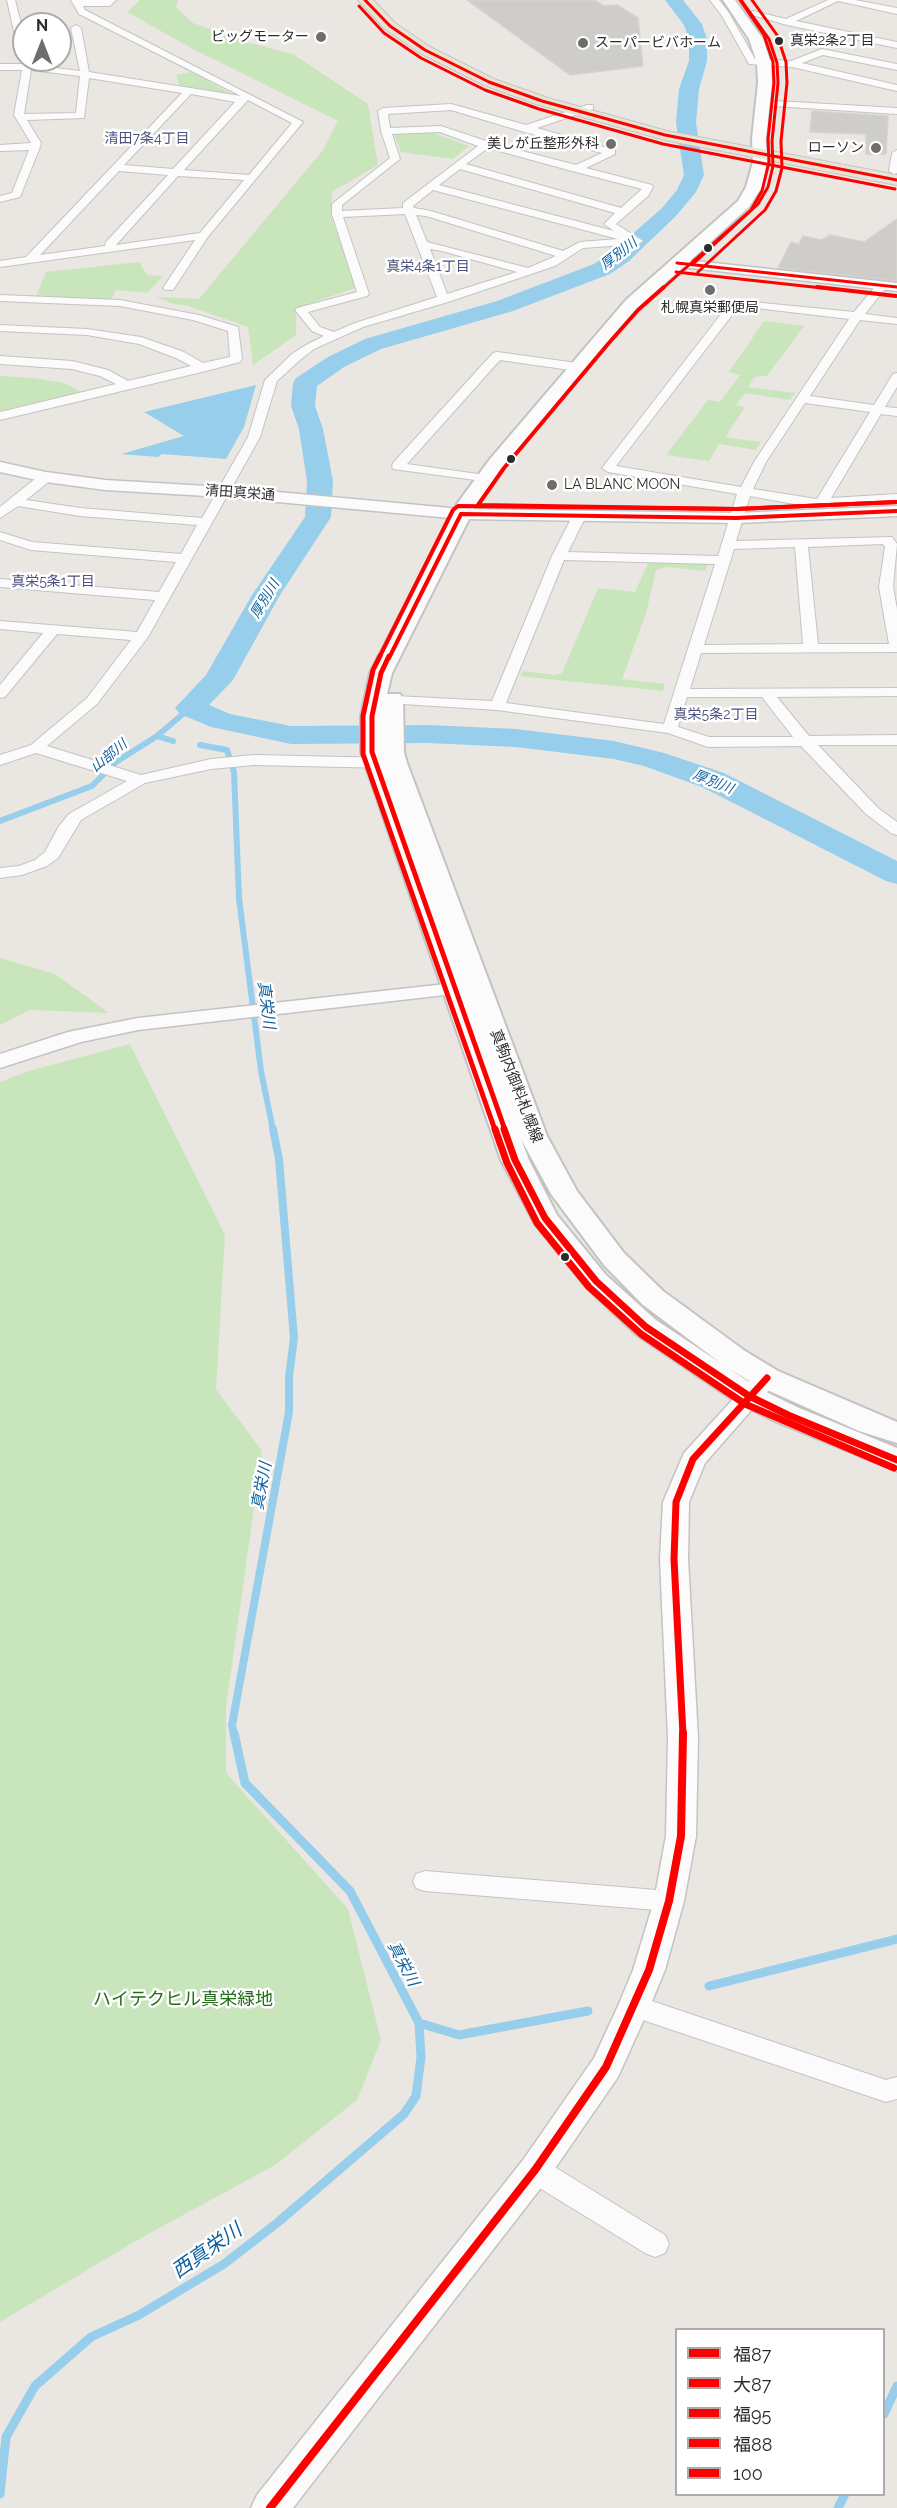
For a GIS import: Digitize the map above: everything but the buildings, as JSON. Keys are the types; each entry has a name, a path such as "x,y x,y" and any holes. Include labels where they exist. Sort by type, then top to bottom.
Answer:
{"main road":[{"path":"365,0 375,12 408,40 446,62 489,82 665,131 766,152 896,174"},
{"path":"384,0 413,28 461,57 583,110"},
{"path":"383,707 412,651 485,479 632,304 758,204 768,187 765,83 771,63 729,0"},
{"path":"741,0 769,39 776,104 766,152"},
{"path":"471,514 612,345 685,264"},
{"name":"真駒内御料札幌線","path":"383,707 384,757 466,988 515,1160 545,1218 596,1281 646,1327 758,1387 897,1433"},
{"name":"真駒内御料札幌線","path":"758,1387 788,1415 897,1460"}],"street":[{"path":"75,1 110,3 112,0"},
{"path":"714,0 726,15 752,62 792,64 897,88"},
{"path":"787,22 834,0"},
{"path":"842,0 896,10"},
{"path":"75,1 82,12 244,98 297,122 203,236 169,288"},
{"path":"753,14 897,45"},
{"path":"806,14 829,18"},
{"path":"20,117 81,116 85,74 81,28 114,29"},
{"path":"792,64 822,52 897,67"},
{"path":"166,56 164,61 167,79"},
{"path":"0,199 16,195 36,144 20,117 25,72"},
{"path":"72,72 167,79 189,91 244,98"},
{"path":"29,260 189,91"},
{"path":"111,249 110,243 244,98"},
{"path":"776,104 897,111"},
{"path":"333,336 316,330 302,310 363,294 338,214 337,204 395,159 386,131 383,111 452,107 611,152 576,169"},
{"path":"444,300 407,206 457,165 486,145 524,129 583,110"},
{"path":"386,131 441,129 486,145 648,187 644,194 609,224 638,240"},
{"path":"0,148 35,147"},
{"path":"896,174 897,153"},
{"path":"457,165 623,212"},
{"path":"118,168 253,178"},
{"path":"431,186 638,240"},
{"path":"338,214 408,211 427,213 565,255"},
{"path":"0,264 203,236"},
{"path":"0,760 36,748 92,701 141,637 254,437 271,380 310,347 359,325 444,300 551,264 580,245 638,240"},
{"path":"422,245 443,248 529,272"},
{"path":"685,264 897,287"},
{"path":"669,729 745,491 760,462 857,316 882,285"},
{"path":"0,298 120,303 195,316 234,330 236,359 0,416"},
{"path":"897,321 736,302 608,468 811,503 897,498"},
{"path":"0,328 87,332 141,341 180,355 202,368"},
{"path":"485,479 398,466 497,356 577,367"},
{"path":"0,360 72,365 104,373 128,386"},
{"path":"822,502 897,377"},
{"path":"803,399 897,412"},
{"name":"清田真栄通","path":"0,467 46,477 105,485 280,496 471,514 736,518 897,511"},
{"path":"0,514 46,477"},
{"path":"16,502 80,512 206,522"},
{"path":"497,706 559,556 579,516"},
{"path":"0,536 31,546 187,559"},
{"path":"696,649 897,648 886,587 892,547 887,540 728,545"},
{"path":"801,543 811,648"},
{"path":"559,556 723,560"},
{"path":"0,583 165,597"},
{"path":"0,625 141,637"},
{"path":"0,694 53,630"},
{"path":"0,669 20,670"},
{"path":"680,693 897,692"},
{"path":"766,693 805,741 872,812 897,830"},
{"path":"383,707 497,706 669,729 708,742 897,740"},
{"path":"36,748 135,778"},
{"path":"0,873 41,864 52,855 67,826 75,817 135,778 211,764 254,760 384,757"},
{"path":"0,1061 86,1035 138,1024 466,988"},
{"path":"270,2508 535,2170 606,2067 634,2006 649,1970 669,1901 681,1836 682,1738 674,1558 676,1502 693,1459 758,1387"},
{"path":"425,1881 669,1901"},
{"path":"634,2006 886,2091 897,2088"},
{"path":"535,2170 655,2244"}],"green space":[{"path":"140,0 178,0 176,7 193,23 246,42 293,54 368,104 378,165 332,192 331,216 356,288 296,308 296,335 253,365 248,327 156,297 199,299 323,150 338,121 193,49 127,12"},
{"path":"191,72 230,93 179,85 176,75"},
{"path":"397,133 433,133 469,146 453,159 401,152 394,135"},
{"path":"139,262 147,275 163,276 147,293 116,290 111,300 36,296 46,272"},
{"path":"764,321 804,326 767,376 755,377 748,387 795,393 790,400 745,393 736,405 745,407 726,436 761,442 756,450 719,444 709,461 666,455 708,400 720,402 740,375 729,372"},
{"path":"0,376 64,383 82,392 0,411"},
{"path":"648,563 708,565 705,571 667,567 656,570 646,613 622,679 665,684 663,691 520,676 523,671 555,675 562,673 598,588 635,592"},
{"path":"0,958 55,974 109,1013 30,1010 0,1025"},
{"name":"ハイテクヒル真栄緑地","path":"130,1044 225,1235 216,1389 262,1451 226,1707 226,1773 348,1909 381,2040 357,2100 275,2165 141,2238 0,2322 0,1082 29,1071"}],"water":[{"path":"256,385 244,427 226,459 162,454 158,457 121,454 184,436 144,412"}],"waterway":[{"name":"厚別川","path":"674,0 693,24 698,39 698,61 689,89 686,123 694,175 686,192 669,212 621,256 602,269 505,306 373,344 336,362 305,383 303,406 311,429 320,481 318,517 266,595 218,680 190,708 222,721 291,735 428,734 516,738 614,750 653,759 713,780 897,874"},
{"name":"山部川","path":"157,736 190,708"},
{"name":"山部川","path":"0,821 92,786 116,762 157,736"},
{"name":"真栄川","path":"157,736 173,741"},
{"name":"真栄川","path":"200,745 227,750 234,772 239,898 261,1071 273,1130"},
{"name":"真栄川","path":"234,1735 232,1725 289,1412 289,1377 294,1338 279,1159 273,1129"},
{"name":"真栄川","path":"234,1733 245,1783 350,1891 419,2023"},
{"name":"真栄川","path":"709,1986 897,1939"},
{"name":"真栄川","path":"419,2023 459,2035 588,2011"},
{"name":"西真栄川","path":"0,2494 6,2437 35,2386 91,2337 139,2315 224,2264 277,2223 404,2114 416,2096 421,2057 419,2023"},
{"path":"885,2412 897,2386"},
{"path":"838,2508 844,2496"}],"transit line":[{"name":"福95","path":"365,0 390,26 425,50 489,82 542,101 665,135 897,180"},
{"name":"福88","path":"740,0 764,35 773,62 774,83 768,139 769,162 762,191 751,210 638,310 504,468 478,505 736,509 897,502"},
{"name":"福87","path":"692,265 758,204 768,187 773,166 772,141 778,83 777,63 769,39 741,0"},
{"name":"大87","path":"698,272 765,210 776,191 782,168 781,141 787,83 786,62 777,35 752,0"},
{"name":"100","path":"359,6 384,33 421,58 485,90 539,109 663,144 895,189"},
{"name":"福87","path":"677,263 897,287"},
{"name":"大87","path":"676,272 896,296"},
{"name":"大87","path":"894,1468 745,1404 641,1334 589,1287 537,1223 507,1163 396,853 363,754 363,716 373,670 453,510 458,506 736,509 897,502"},
{"name":"福87","path":"461,514 736,518 897,511"},
{"name":"福87","path":"461,514 381,673 372,716 372,752 515,1160 545,1218 596,1281 646,1327 749,1396 788,1415 897,1460"},
{"name":"福87","path":"270,2508 535,2170 606,2067 634,2006 649,1970 669,1901 681,1836 683,1738 674,1559 676,1502 693,1459 767,1378"}],"place":[{"name":"ビッグモーター","path":"321,37"},
{"name":"真栄2条2丁目","path":"779,41"},
{"name":"スーパービバホーム","path":"583,43"},
{"name":"美しが丘整形外科","path":"611,144"},
{"name":"ローソン","path":"876,148"},
{"name":"札幌真栄郵便局","path":"710,290"},
{"name":"LA BLANC MOON","path":"552,485"}],"district":[{"name":"清田7条4丁目","path":"147,139"},
{"name":"真栄4条1丁目","path":"428,267"},
{"name":"真栄5条1丁目","path":"53,582"},
{"name":"真栄5条2丁目","path":"716,715"}]}
